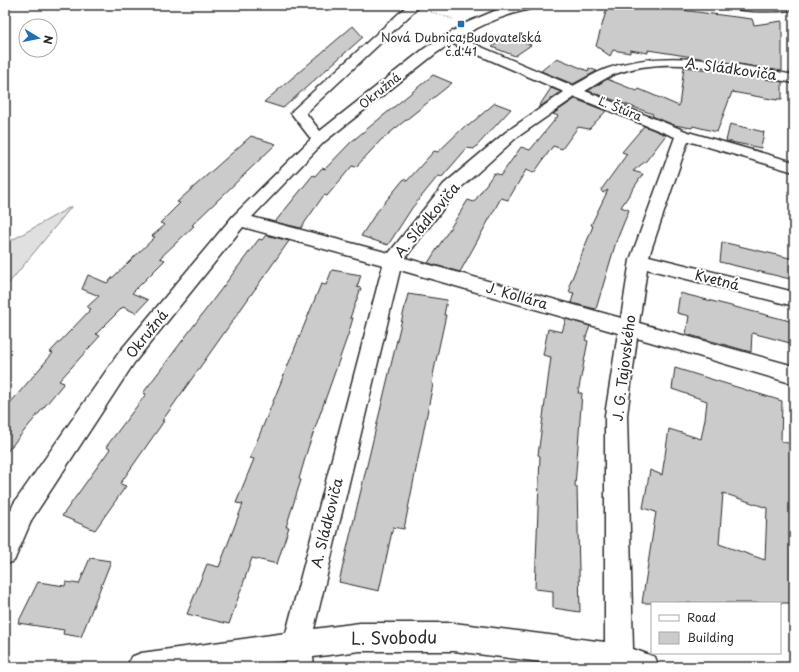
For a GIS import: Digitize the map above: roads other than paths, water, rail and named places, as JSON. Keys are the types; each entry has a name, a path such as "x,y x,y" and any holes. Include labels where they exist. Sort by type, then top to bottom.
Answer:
{"street":[{"path":"319,139 298,112 415,5"},
{"name":"Okružná","path":"5,552 24,511 127,357 239,220 319,139 430,51 470,26 508,10 530,5"},
{"path":"735,5 773,8 794,6"},
{"name":"Ľ. Štúra","path":"450,38 574,91 683,135 794,167"},
{"name":"A. Sládkoviča","path":"298,656 393,261 450,188 511,135 574,91 608,72 628,66 657,62 712,64 794,79"},
{"name":"J. G. Tajovského","path":"619,658 616,414 639,260 683,135"},
{"name":"J. Kollára","path":"239,220 393,261 794,375"},
{"name":"Kvetná","path":"639,260 794,299"},
{"name":"L. Svobodu","path":"141,667 298,656 360,637 454,637 619,658 645,667"}],"place":[{"name":"Nová Dubnica,Budovateľská č.d.41","path":"461,24"}]}
